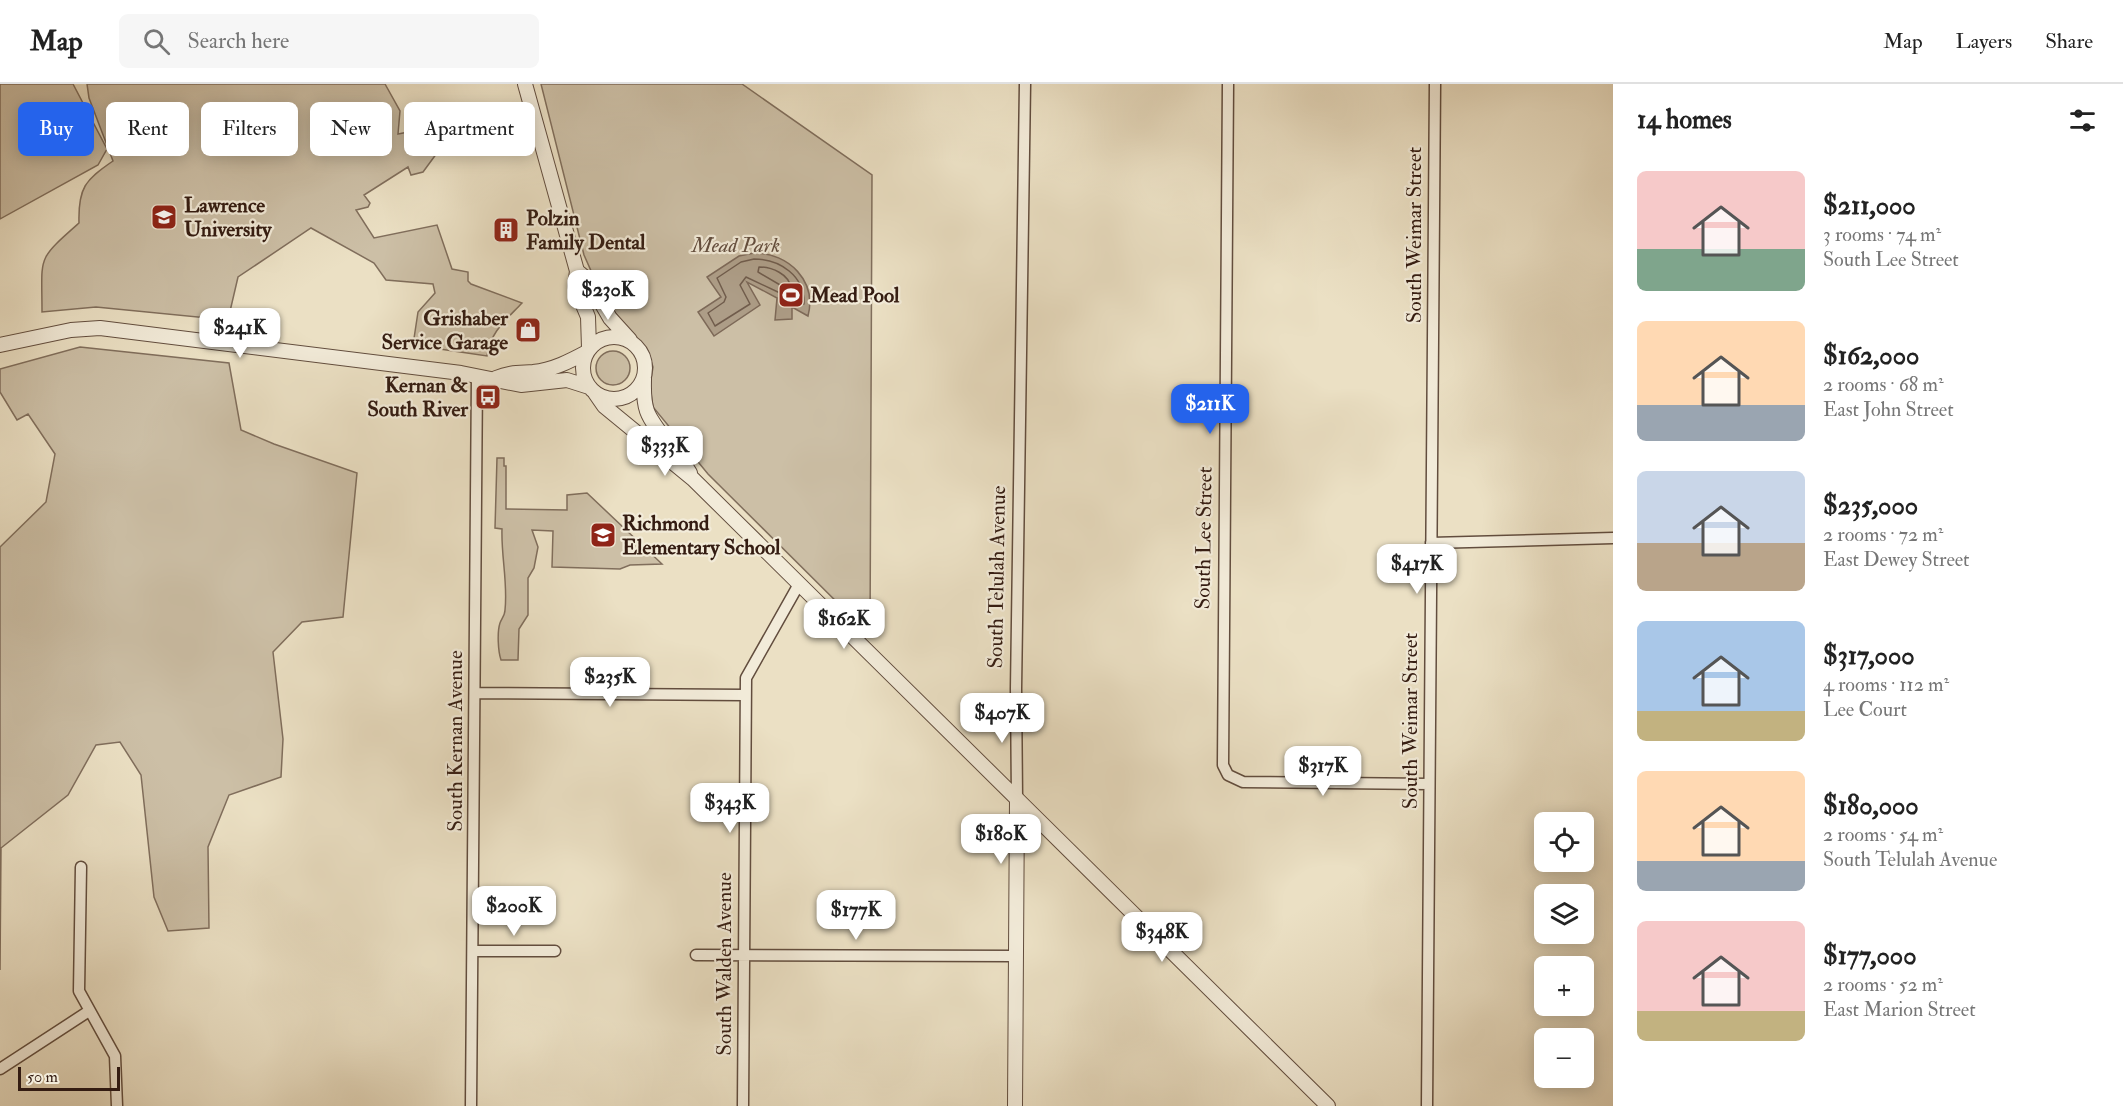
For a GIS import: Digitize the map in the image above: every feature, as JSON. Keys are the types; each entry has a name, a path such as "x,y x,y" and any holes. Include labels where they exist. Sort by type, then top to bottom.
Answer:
{"street":[{"path":"525,84 577,272 575,286 588,317 588,350 583,369 592,390 604,406 693,479 1328,1106"},
{"name":"South Telulah Avenue","path":"1015,1106 1016,689 1025,84"},
{"name":"South Lee Street","path":"1228,84 1221,755 1228,775 1243,782 1429,784"},
{"name":"South Weimar Street","path":"1427,1106 1435,84"},
{"path":"577,272 588,280 610,318 644,359 645,406 649,416 679,454 693,479"},
{"path":"0,345 71,330 100,327 477,375 521,384 567,380 614,399 632,394 644,378"},
{"path":"496,378 512,371 534,372 554,368 605,338 624,338 633,343"},
{"name":"South Kernan Avenue","path":"471,1106 477,375"},
{"path":"1431,543 1613,538"},
{"name":"South Walden Avenue","path":"743,1106 745,695 748,670 799,584"},
{"path":"475,693 745,695"},
{"path":"81,867 78,983 89,1011 115,1056 117,1106"},
{"path":"473,951 555,951"},
{"path":"696,955 1016,956"},
{"path":"0,1069 89,1011"}],"green space":[{"path":"0,84 73,84 82,102 18,102 18,156 94,156 94,124 106,151 98,165 0,219"},
{"path":"87,84 385,84 400,111 398,134 404,133 404,156 435,156 423,172 411,175 408,167 364,195 370,203 368,207 356,210 374,238 437,225 452,269 468,272 468,281 471,284 522,303 495,333 487,356 413,345 418,312 435,293 433,284 386,280 374,263 311,228 238,277 228,320 96,307 42,312 44,260 55,245 79,223 80,201 85,186 113,161 111,156 189,156 189,102 106,102 106,143 94,111 94,102 91,102"},
{"name":"Mead Park","path":"541,84 742,84 872,175 870,635 708,474 653,407 650,386 653,367 648,351 604,300 584,255"},
{"path":"80,347 229,363 241,430 357,473 343,617 302,622 273,652 283,739 281,777 229,795 208,847 209,928 168,931 154,897 141,775 120,742 96,745 68,795 1,848 0,970 0,547 46,502 55,454 28,414 17,420 0,392 0,369"},
{"path":"613,351 625,356 630,368 625,380 613,385 601,380 596,368 601,356"},
{"path":"497,458 504,458 504,466 506,466 506,509 567,510 567,495 587,493 662,564 630,565 620,569 552,567 553,531 532,530 538,547 534,568 528,578 528,615 519,629 518,660 501,660 499,647 498,631 505,612 506,590 502,529 495,528"}],"water":[{"name":"Mead Pool","path":"754,253 778,258 798,271 808,291 810,303 808,316 792,307 792,319 775,320 777,298 747,282 760,305 714,336 698,312 721,297 707,277 739,256"}],"place":[{"name":"Lawrence University","path":"164,217"},
{"name":"Polzin Family Dental","path":"506,230"},
{"name":"Mead Pool","path":"791,295"},
{"name":"Grishaber Service Garage","path":"528,330"},
{"name":"Kernan & South River","path":"488,397"},
{"name":"Richmond Elementary School","path":"603,535"}]}
